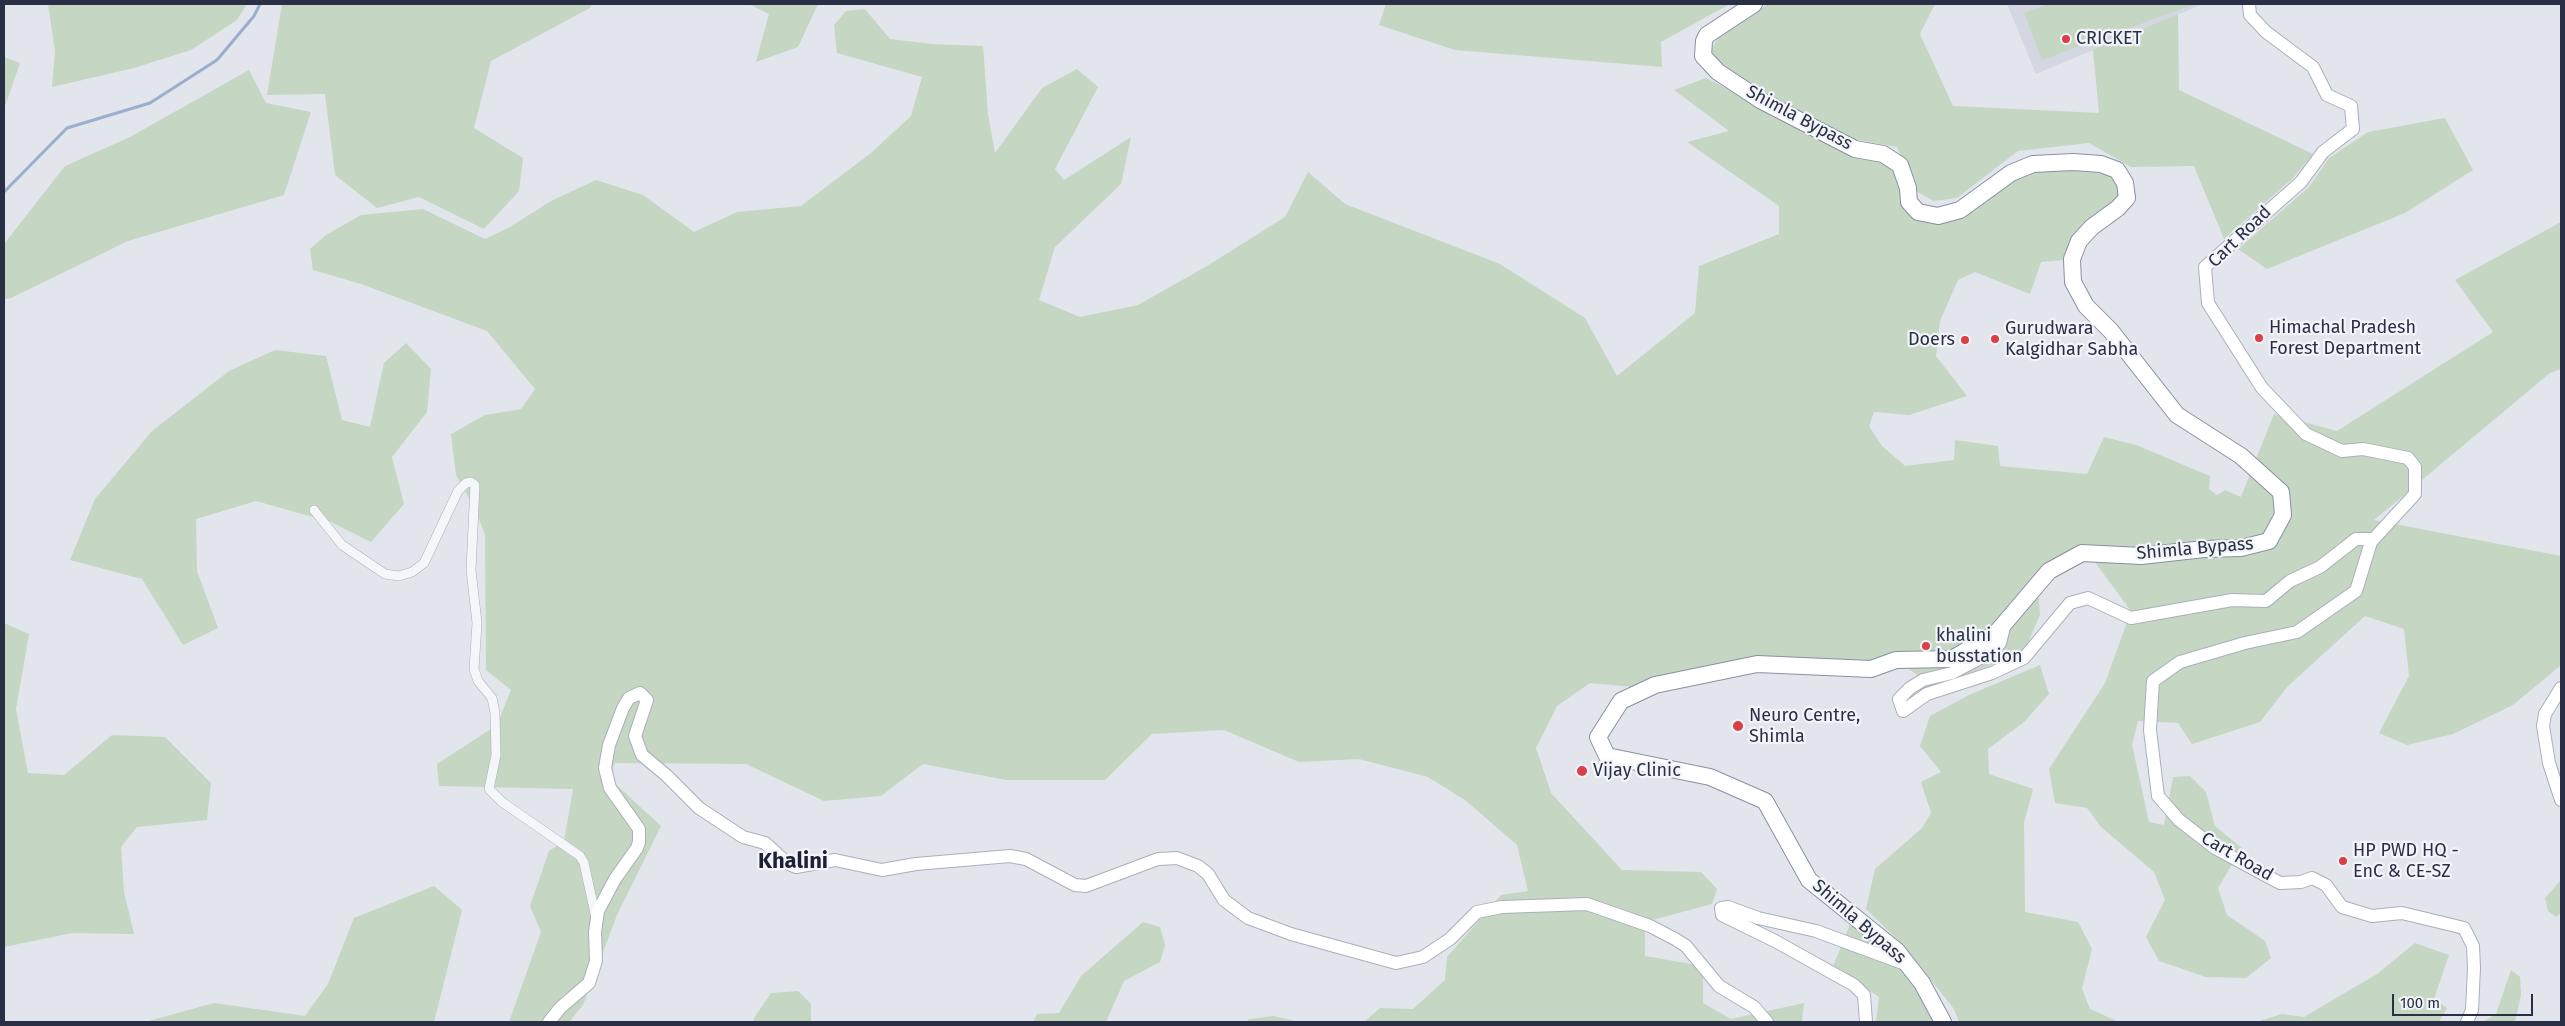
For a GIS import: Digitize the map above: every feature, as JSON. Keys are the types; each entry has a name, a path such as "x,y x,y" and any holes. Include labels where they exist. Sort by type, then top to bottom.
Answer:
{"highway":[{"name":"Shimla Bypass","path":"1754,4 1707,35 1704,41 1703,56 1718,72 1762,101 1855,149 1883,154 1900,164 1908,188 1909,202 1918,212 1938,216 1960,210 2012,173 2033,164 2073,162 2101,164 2117,170 2126,183 2127,198 2118,208 2092,227 2079,241 2072,259 2073,282 2077,290 2086,306 2110,331 2177,415 2241,456 2281,492 2283,515 2269,541 2241,548 2204,549 2141,556 2082,553 2049,571 1997,632 1952,659 1896,660 1871,669 1757,664 1655,685 1621,701 1598,737 1607,756 1710,777 1765,801 1809,880 1897,951 1922,983 1943,1022"}],"main road":[{"name":"Cart Road","path":"2249,4 2250,15 2266,32 2313,67 2327,95 2351,106 2354,130 2323,152 2301,182 2206,267 2208,303 2262,388 2306,434 2342,451 2363,449 2408,458 2415,466 2415,494 2374,539 2356,591 2297,632 2245,643 2180,662 2153,681 2150,730 2158,796 2179,820 2215,848 2280,882 2302,882 2312,878 2326,884 2342,907 2372,916 2402,914 2464,928 2473,946 2474,968 2472,1010 2467,1022"},
{"path":"2006,621 2000,642 1984,656 1952,673 1923,680 1910,688 1899,699 1903,711 1927,694 1992,673 2024,658 2070,603 2088,598 2131,618 2232,600 2266,601 2290,581 2320,567 2356,540 2374,539"},
{"path":"2561,688 2548,708 2543,726 2548,763 2561,800"},
{"path":"549,1022 560,1008 585,988 593,974 596,961 596,920 603,901 639,842 639,829 610,788 605,768 610,739 623,708 629,698 640,694 647,700 636,730 637,743 642,755 666,775 699,808 743,838 765,842 787,863 796,867 835,860 882,870 916,864 1010,856 1026,859 1075,885 1086,886 1158,859 1176,858 1198,866 1208,874 1224,900 1248,918 1291,934 1396,963 1423,957 1450,939 1477,912 1502,907 1587,904 1643,923 1676,939 1686,946 1719,986 1754,1008 1767,1022"},
{"path":"1866,1022 1864,996 1854,985 1775,941 1722,915 1721,908 1728,907 1758,918 1816,931 1908,965"}],"street":[{"path":"314,510 342,545 385,574 398,576 412,572 424,563 458,491 466,483 471,482 475,485 471,570 477,623 474,669 478,681 492,698 495,714 496,755 489,789 502,802 580,856 584,863 596,920"}],"shaded area":[{"name":"CRICKET","path":"2007,4 2203,4 2036,74"}],"green space":[{"path":"48,4 247,4 237,20 191,50 134,68 52,87 55,51"},
{"path":"282,4 592,4 590,8 491,61 474,128 523,158 519,191 484,229 419,197 377,208 335,175 325,94 267,95"},
{"path":"749,4 818,4 798,47 756,62 769,14"},
{"path":"1386,4 1730,4 1661,42 1662,67 1455,50 1379,25"},
{"path":"1768,4 1935,4 1920,34 1953,106 2099,113 2093,50 2178,14 2179,90 2313,154 2293,178 2224,239 2194,166 2131,167 2089,143 2018,151 1957,198 1933,201 1916,191 1897,147 1848,138 1776,101 1718,63 1711,50 1719,36"},
{"name":"CRICKET","path":"2049,4 2195,4 2042,60 2024,13"},
{"path":"865,9 890,39 932,44 983,46 988,114 995,153 1042,88 1077,69 1098,87 1055,169 1064,180 1131,137 1121,184 1055,247 1039,300 1080,317 1138,305 1207,266 1285,217 1308,172 1345,204 1500,264 1585,318 1617,376 1695,313 1699,266 1779,234 1779,206 1687,142 1729,131 1674,90 1706,78 1853,153 1881,158 1897,168 1904,188 1938,219 2035,168 2074,166 2116,174 2123,198 2064,260 2041,262 2030,294 1975,272 1958,280 1940,321 1936,356 1967,396 1909,415 1874,412 1869,426 1882,446 1905,466 1954,460 1955,440 1998,446 2000,466 2087,474 2104,437 2136,445 2210,476 2209,489 2217,495 2225,490 2241,497 2274,414 2337,431 2493,332 2455,280 2561,222 2561,369 2550,373 2374,520 2561,556 2561,665 2513,705 2453,734 2407,745 2379,733 2409,676 2404,629 2365,616 2288,686 2260,722 2192,744 2178,723 2138,721 2132,745 2149,822 2164,825 2173,777 2190,776 2206,792 2215,826 2242,848 2218,888 2227,915 2265,941 2271,958 2246,978 2206,977 2159,961 2146,937 2165,900 2154,872 2101,827 2087,808 2055,803 2049,769 2105,683 2131,611 2083,546 2037,575 2040,615 2023,654 1931,686 1895,658 1871,667 1757,661 1634,687 1590,683 1557,706 1536,748 1551,793 1622,870 1701,872 1717,889 1712,904 1645,922 1645,956 1703,966 1703,1003 1731,1019 1804,1003 1802,1022 1364,1022 1380,1008 1413,1009 1445,980 1447,957 1501,895 1528,891 1517,845 1465,800 1428,777 1359,759 1299,762 1224,730 1152,734 1105,780 1006,780 923,764 881,796 824,801 746,764 615,763 609,778 661,826 617,915 583,1005 569,1022 509,1022 541,932 530,906 549,851 564,841 573,789 439,786 437,764 497,725 511,690 486,670 485,534 474,507 456,475 451,434 485,415 521,409 535,389 487,331 361,284 313,270 310,249 326,235 361,215 423,209 485,239 510,227 551,201 596,180 643,195 694,232 737,212 801,206 871,153 911,116 922,77 837,53 834,25 846,11"},
{"path":"4,57 20,63 4,109"},
{"path":"249,70 266,103 311,112 284,195 128,241 11,298 4,299 4,244 65,166 130,137"},
{"path":"2445,118 2473,170 2405,213 2267,269 2238,249 2309,187 2329,158 2368,132"},
{"path":"406,343 431,369 427,412 392,457 404,504 371,542 331,522 256,501 196,519 197,571 218,628 183,645 142,579 70,560 95,499 152,431 229,371 275,350 326,356 342,420 370,427 384,363"},
{"path":"4,623 29,634 16,709 28,773 64,775 112,735 165,737 211,783 207,820 137,827 121,847 124,892 134,934 72,933 4,947"},
{"path":"2040,665 2049,694 2024,722 1988,749 1989,774 2033,789 2024,823 2025,912 2078,922 2092,949 2082,989 2090,1009 2119,1022 1959,1022 1954,1009 1904,946 1866,909 1875,869 1922,828 1931,813 1921,782 1941,772 1920,746 1930,716 1969,695"},
{"path":"2561,880 2561,913 2556,917 2548,911 2545,898"},
{"path":"434,886 462,910 434,1022 145,1022 214,1003 305,1016 328,984 354,918"},
{"path":"1143,922 1160,927 1165,945 1160,962 1124,981 1106,1022 1033,1022 1037,1014 1059,1013 1081,976"},
{"path":"1851,922 1895,952 1940,1022 1876,1022 1879,997 1833,966"},
{"path":"2415,943 2449,955 2434,999 2447,1008 2439,1022 2256,1022 2282,1014 2304,1017 2377,974"},
{"path":"2511,970 2520,977 2521,995 2515,1022 2483,1022 2496,1014"},
{"path":"798,991 811,1004 811,1022 753,1022 771,993"},
{"path":"1274,1016 1299,1022 1247,1022 1249,1019"}],"waterway":[{"path":"4,192 67,128 150,103 217,60 254,16 260,4"}],"place":[{"name":"CRICKET","path":"2066,39"},
{"name":"Himachal Pradesh Forest Department","path":"2259,338"},
{"name":"Gurudwara Kalgidhar Sabha","path":"1995,339"},
{"name":"Doers","path":"1965,340"},
{"name":"khalini busstation","path":"1926,646"},
{"name":"Neuro Centre, Shimla","path":"1738,726"},
{"name":"Vijay Clinic","path":"1582,771"},
{"name":"HP PWD HQ - EnC & CE-SZ","path":"2343,861"}],"district":[{"name":"Khalini","path":"793,862"}]}
